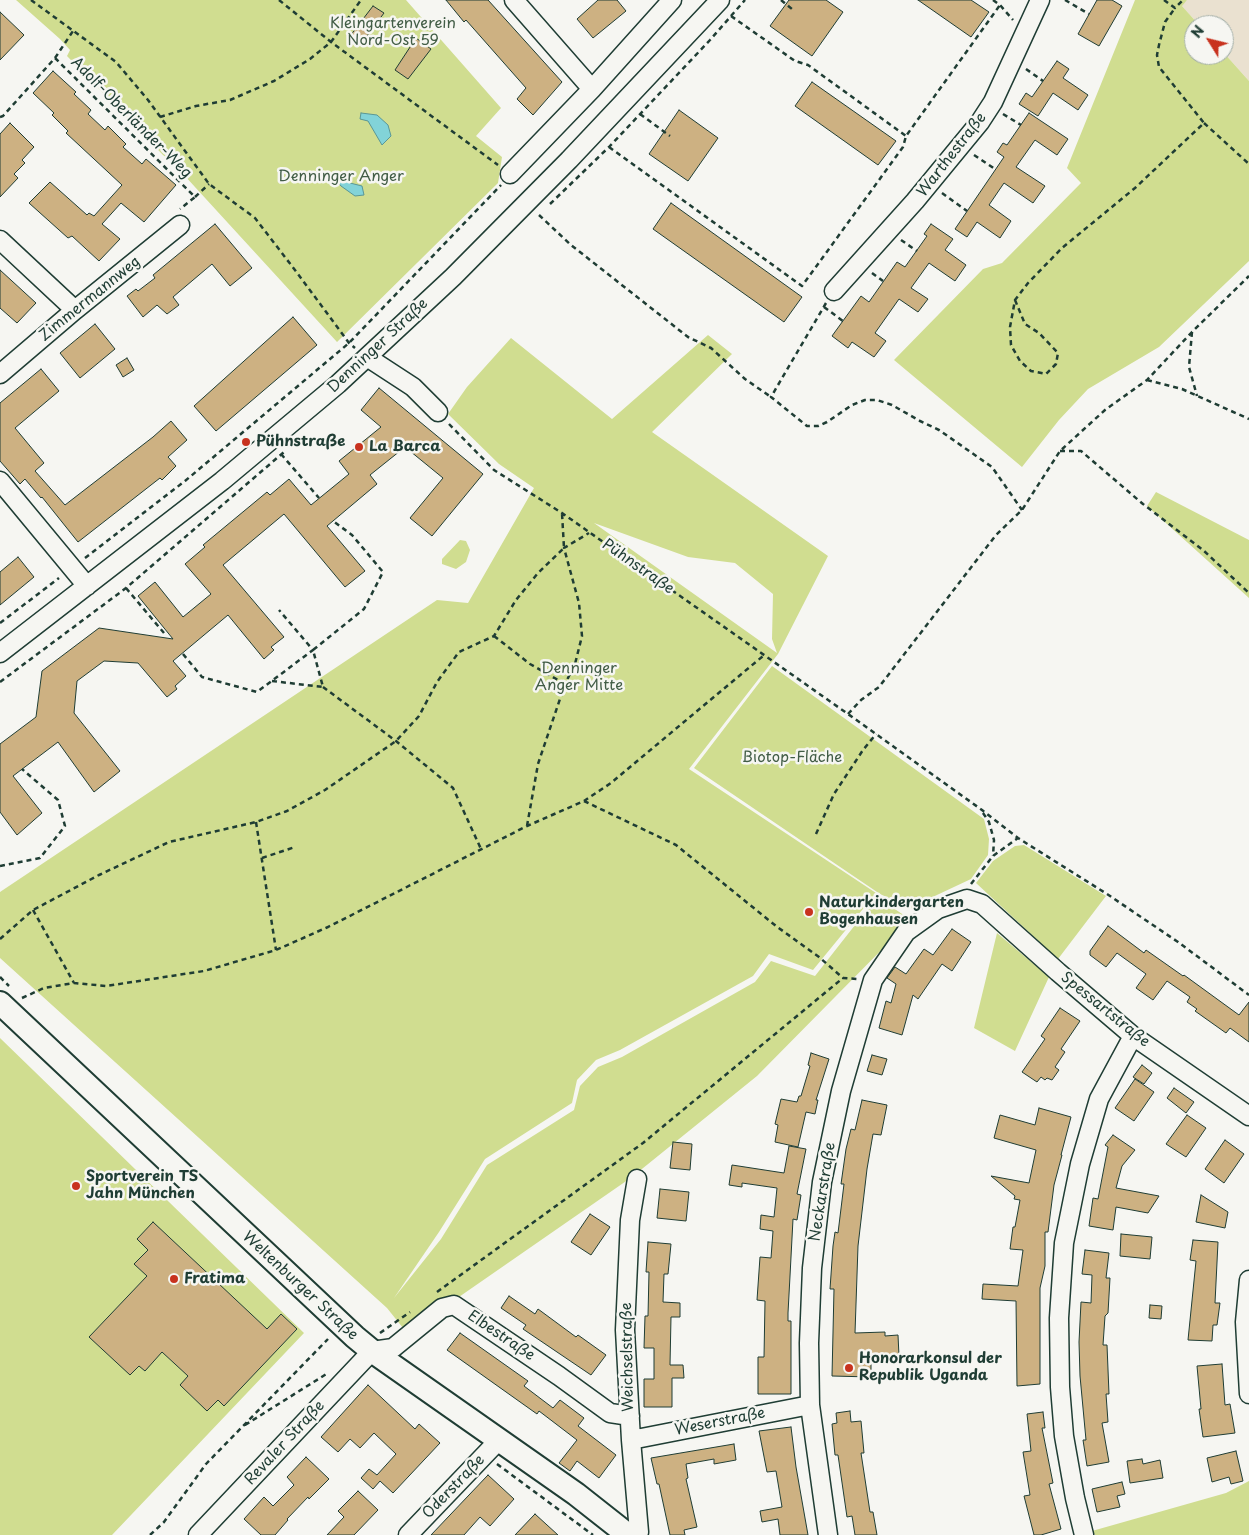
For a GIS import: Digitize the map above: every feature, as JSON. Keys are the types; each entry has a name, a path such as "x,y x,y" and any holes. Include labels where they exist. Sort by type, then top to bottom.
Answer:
{"main road":[{"name":"Weltenburger Straße","path":"9,995 354,1337 381,1344 499,1440 576,1494 628,1535"}],"street":[{"path":"514,0 592,89"},
{"path":"510,174 592,89 672,0"},
{"name":"Denninger Straße","path":"0,653 240,466 367,358 453,277 563,166 720,0"},
{"name":"Warthestraße","path":"834,291 929,184 980,122 992,102 1040,0"},
{"name":"Zimmermannweg","path":"0,374 176,220"},
{"path":"0,240 75,310"},
{"path":"367,358 413,387 438,412"},
{"path":"0,481 87,586"},
{"name":"Neckarstraße","path":"828,1535 810,1405 809,1343 812,1268 822,1182 841,1091 873,980 906,932 938,909 966,899"},
{"name":"Spessartstraße","path":"966,899 982,904 1133,1036 1249,1116"},
{"path":"1084,1535 1064,1436 1060,1387 1059,1318 1064,1243 1080,1164 1099,1099 1133,1036"},
{"name":"Weichselstraße","path":"637,1179 630,1220 625,1330 638,1535"},
{"path":"1249,1280 1245,1322 1249,1394"},
{"name":"Elbestraße","path":"381,1344 442,1308 454,1304 610,1413 630,1416"},
{"name":"Revaler Straße","path":"198,1535 381,1344"},
{"name":"Weserstraße","path":"631,1440 810,1405"},
{"name":"Oderstraße","path":"408,1535 499,1440"}],"path":[{"path":"30,0 116,62 148,100 209,184 255,218 348,343 367,358"},
{"path":"279,0 331,42 510,174"},
{"path":"160,117 196,106 230,100 274,81 310,59 331,42 361,0"},
{"path":"781,0 792,9"},
{"path":"993,0 1000,5 1024,32"},
{"path":"1065,0 1089,14"},
{"path":"1164,0 1176,8"},
{"path":"1183,0 1165,22 1157,55 1159,67 1204,123 1249,164"},
{"path":"609,147 802,286 903,146 906,136 1000,5"},
{"path":"731,16 795,62 808,65 906,136"},
{"path":"55,58 73,31"},
{"name":"Adolf-Oberländer-Weg","path":"0,117 3,116 55,58 195,197 176,220"},
{"path":"1012,60 1043,81"},
{"path":"640,114 670,136"},
{"path":"1015,300 1026,324 1039,333 1058,353 1056,364 1046,374 1031,371 1020,361 1011,345 1010,327 1015,300 1028,282 1062,248 1135,188 1204,123"},
{"path":"960,146 995,170"},
{"name":"Denninger Straße","path":"0,623 185,481 322,366 348,343 510,174"},
{"path":"195,197 209,184"},
{"path":"929,184 967,211"},
{"path":"539,214 579,252 688,337 711,348 745,378 807,426 818,426 827,422 852,405 865,400 877,400 892,405 939,430 992,467 1022,510"},
{"path":"848,714 860,700 879,687 996,535 1022,510 1060,451 1104,410 1147,380 1249,276"},
{"path":"771,397 834,291"},
{"path":"824,307 843,321"},
{"path":"1192,332 1189,367 1197,396"},
{"path":"1147,380 1182,389 1249,419"},
{"name":"Pühnstraße","path":"438,412 494,470 562,513 848,714 1018,838 1107,894 1178,942 1249,995"},
{"path":"1060,451 1081,452 1143,504 1203,550 1249,593"},
{"path":"282,454 319,498"},
{"path":"527,826 538,764 565,684 574,664 582,636 579,603 564,548 562,513"},
{"path":"182,654 202,677 257,692 364,610 383,572 352,535 333,521"},
{"path":"0,938 33,910 98,875 168,842 256,822 287,811 325,790 396,741 419,716 437,682 459,652 494,636 516,600 538,573 564,548 589,533"},
{"path":"126,588 164,633"},
{"path":"279,610 314,650 323,687"},
{"path":"494,636 530,664 565,684"},
{"path":"0,977 9,995 22,998 44,988 74,983 106,986 204,971 276,950 336,923 527,826 584,801 611,783 763,656"},
{"path":"272,681 323,687 396,741 452,788 481,849"},
{"path":"816,834 834,794 876,734"},
{"path":"0,866 40,858 65,826 58,800 22,769"},
{"path":"584,801 676,845 843,978 873,980"},
{"path":"982,810 989,822 994,840 993,856"},
{"path":"256,822 276,950"},
{"path":"966,899 971,882 993,856 1018,838"},
{"path":"262,858 295,847"},
{"path":"33,910 74,983"},
{"path":"434,1294 643,1143 843,978"},
{"path":"381,1344 410,1312"},
{"path":"150,1535 164,1522 206,1464 328,1339"},
{"path":"242,1427 307,1386"}],"shaded area":[{"path":"1187,0 1249,0 1249,81 1234,64 1234,15 1190,15 1181,5"}],"green space":[{"name":"Denninger Anger","path":"16,0 406,0 501,108 476,136 502,157 498,183 337,342 173,163 67,56 70,50 60,39"},
{"path":"1135,0 1187,0 1182,6 1190,15 1184,15 1184,65 1234,64 1249,81 1249,261 1159,347 1088,389 1059,420 1022,467 894,360 983,269 1002,263 1081,183 1067,168"},
{"name":"Denninger Anger Mitte","path":"708,335 732,354 652,432 828,556 778,654 689,769 876,893 813,970 769,954 753,976 620,1050 596,1060 577,1080 572,1103 485,1159 394,1298 441,1239 487,1165 574,1110 580,1086 598,1067 622,1057 755,982 771,961 815,976 877,897 911,920 757,1076 632,1177 407,1333 387,1308 0,958 0,892 437,600 468,603 534,488 499,464 448,414 467,387 511,338 612,419","holes":["594,523 688,557 735,563 773,594 772,639 777,653"]},
{"path":"1156,492 1249,540 1249,598 1147,506"},
{"path":"460,540 466,541 470,550 466,562 456,569 442,564 442,559"},
{"name":"Biotop-Fläche","path":"772,666 984,819 989,839 988,855 971,879 922,902 913,909 880,894 694,768"},
{"path":"1024,845 1106,896 1058,959 976,883 993,861 1015,846"},
{"path":"997,933 1049,977 1015,1051 974,1028"},
{"name":"Sportverein TS Jahn München","path":"0,1038 304,1333 112,1535 0,1535"},
{"path":"1249,1481 1249,1535 1095,1535 1092,1531 1226,1493"}],"water":[{"path":"361,113 377,115 388,125 391,136 382,145 368,121 360,119"},
{"path":"341,175 350,183 362,186 364,195 355,196 341,186 335,179"}],"building":[{"path":"446,0 488,0 562,82 533,115 517,99 526,88"},
{"path":"598,0 617,0 626,11 593,38 577,19"},
{"path":"789,0 826,0 843,12 812,56 770,26"},
{"path":"918,0 971,0 989,12 971,37"},
{"path":"1097,0 1112,0 1122,6 1099,46 1078,34"},
{"path":"373,6 384,13 361,44 350,36"},
{"path":"0,12 24,35 0,60"},
{"path":"416,38 431,49 408,79 395,70"},
{"path":"1057,61 1069,69 1063,78 1088,95 1078,110 1053,93 1038,116 1019,104 1026,93 1032,97"},
{"path":"53,71 76,92 74,94 91,110 88,114 105,130 108,126 126,144 123,147 142,164 146,159 176,185 144,222 121,203 102,224 120,239 99,261 72,236 68,238 29,203 50,182 87,215 89,213 94,216 122,185 66,133 68,131 52,115 54,113 33,93"},
{"path":"812,82 896,141 878,165 795,106"},
{"path":"679,110 718,138 688,181 649,154"},
{"path":"1029,113 1068,139 1057,155 1035,140 1016,167 1045,186 1033,203 1004,183 989,205 1011,221 1000,238 977,222 967,237 955,229 1004,157 997,152 1003,143 1007,145"},
{"path":"10,123 34,147 22,160 25,163 14,174 18,178 0,197 0,134"},
{"path":"671,203 802,297 784,322 653,229"},
{"path":"215,224 252,268 230,286 212,264 173,297 179,305 167,314 157,305 143,317 127,296 136,289 138,291 155,278 153,275"},
{"path":"931,224 953,239 945,250 966,265 955,281 929,263 911,288 928,299 918,312 899,299 875,333 886,341 874,357 852,342 848,348 832,336 861,296 869,302 897,262 905,267 927,236 924,234"},
{"path":"0,270 36,303 17,323 0,308"},
{"path":"293,317 317,345 216,431 194,406"},
{"path":"95,324 115,349 80,378 60,353"},
{"path":"127,358 134,370 123,377 116,365"},
{"path":"41,369 59,391 15,428 44,463 35,471 65,505 171,421 187,440 168,457 176,466 162,480 160,478 78,542 25,479 20,484 0,461 0,403"},
{"path":"379,388 483,474 432,536 410,518 443,478 405,447 370,475 377,484 327,526 365,571 345,587 284,514 223,565 284,637 271,647 274,650 264,659 228,615 173,661 186,676 175,686 177,689 167,697 138,663 104,661 77,681 74,713 120,771 94,792 58,742 13,776 42,813 17,835 0,812 0,744 36,717 42,671 99,628 173,639 138,596 155,582 183,617 211,594 185,564 205,547 203,545 267,492 270,495 289,479 311,505 349,474 339,461 381,427 361,410"},
{"path":"18,557 34,577 0,605 0,572"},
{"path":"1108,926 1144,953 1146,950 1184,975 1239,1015 1249,1002 1249,1042 1230,1028 1226,1033 1195,1011 1197,1009 1187,1002 1190,997 1167,981 1153,1000 1136,988 1146,974 1117,953 1106,967 1090,955 1090,951"},
{"path":"952,929 971,942 952,971 942,964 918,999 913,995 902,1035 879,1028 886,1001 891,1003 896,984 887,978 895,967 906,974 924,949 933,955"},
{"path":"1060,1008 1080,1021 1061,1049 1065,1052 1055,1067 1059,1070 1052,1080 1047,1078 1045,1080 1041,1077 1037,1082 1022,1072 1045,1039 1041,1036"},
{"path":"811,1053 829,1059 816,1100 818,1100 815,1114 806,1112 798,1147 775,1142 778,1125 775,1124 781,1099 797,1102 799,1096 801,1096 810,1066 808,1065"},
{"path":"872,1055 887,1059 882,1075 867,1071"},
{"path":"1142,1065 1152,1073 1144,1084 1133,1077"},
{"path":"1135,1079 1154,1092 1134,1121 1115,1108"},
{"path":"1174,1088 1194,1102 1186,1113 1167,1098"},
{"path":"862,1100 887,1105 881,1135 873,1134 867,1169 858,1246 855,1333 885,1332 885,1336 898,1335 899,1356 871,1356 871,1377 832,1376 834,1289 830,1289 833,1246 835,1232 838,1233 844,1184 841,1184 846,1149 851,1129 855,1130"},
{"path":"1039,1108 1071,1117 1054,1185 1048,1232 1045,1232 1045,1266 1040,1288 1040,1384 1017,1386 1016,1301 982,1299 983,1284 1018,1286 1023,1250 1010,1249 1020,1200 1014,1199 1015,1196 991,1176 1029,1183 1036,1150 994,1138 1000,1115 1035,1125"},
{"path":"1187,1115 1206,1128 1186,1157 1166,1144"},
{"path":"1113,1135 1135,1150 1122,1166 1116,1188 1159,1196 1148,1213 1116,1207 1113,1230 1089,1226 1093,1198 1098,1199 1108,1147 1105,1145"},
{"path":"1225,1140 1244,1154 1224,1183 1205,1169"},
{"path":"673,1142 692,1144 690,1170 670,1168"},
{"path":"789,1146 806,1149 797,1194 801,1195 797,1220 793,1219 788,1313 788,1321 791,1321 791,1394 758,1394 758,1357 764,1357 765,1301 757,1300 760,1257 771,1258 773,1231 760,1229 761,1215 774,1217 777,1188 742,1183 742,1187 729,1185 732,1165 784,1173"},
{"path":"660,1189 689,1192 686,1221 657,1218"},
{"path":"1201,1195 1228,1212 1225,1228 1196,1222"},
{"path":"590,1214 610,1227 591,1255 571,1242"},
{"path":"153,1222 267,1329 281,1314 297,1329 224,1406 218,1400 207,1411 180,1385 188,1376 162,1352 145,1371 139,1366 130,1375 89,1337 147,1276 134,1264 148,1250 137,1239"},
{"path":"1121,1234 1152,1237 1150,1259 1120,1256"},
{"path":"1193,1240 1218,1242 1215,1303 1220,1303 1217,1325 1213,1325 1212,1341 1188,1340 1196,1261 1190,1260"},
{"path":"648,1242 671,1244 668,1274 664,1274 663,1302 680,1303 680,1317 671,1317 670,1365 683,1365 684,1378 672,1378 672,1407 644,1407 644,1379 654,1379 654,1348 644,1348 645,1316 648,1316 649,1272 646,1272"},
{"path":"1085,1250 1109,1253 1106,1278 1110,1278 1108,1313 1105,1316 1103,1345 1107,1345 1109,1394 1106,1394 1108,1422 1102,1423 1109,1462 1087,1466 1083,1440 1086,1440 1079,1342 1081,1302 1091,1303 1092,1275 1082,1274"},
{"path":"509,1296 535,1314 538,1309 576,1337 578,1335 606,1355 591,1375 523,1329 526,1325 501,1308"},
{"path":"1150,1305 1162,1306 1161,1319 1149,1318"},
{"path":"460,1333 528,1381 524,1386 553,1408 560,1400 584,1418 578,1426 616,1455 599,1478 577,1461 570,1471 559,1463 577,1440 539,1411 537,1414 447,1350"},
{"path":"1222,1364 1225,1405 1230,1404 1235,1433 1203,1437 1199,1409 1201,1409 1197,1366"},
{"path":"368,1385 415,1429 419,1424 440,1443 393,1493 380,1481 373,1489 361,1478 369,1469 377,1475 396,1454 374,1433 360,1448 350,1439 338,1452 321,1437"},
{"path":"850,1411 851,1422 861,1421 864,1453 861,1453 870,1512 873,1512 877,1535 855,1535 852,1516 847,1517 838,1455 835,1455 832,1424 837,1423 836,1413"},
{"path":"1043,1412 1045,1428 1042,1428 1053,1483 1049,1484 1061,1529 1041,1535 1034,1535 1024,1496 1030,1495 1023,1452 1031,1451 1027,1414"},
{"path":"791,1427 808,1535 780,1535 778,1519 762,1522 760,1511 782,1507 776,1471 767,1472 759,1431"},
{"path":"734,1444 736,1460 714,1464 714,1459 686,1464 688,1478 686,1479 697,1527 684,1530 685,1535 670,1535 659,1484 657,1484 651,1458"},
{"path":"1236,1451 1243,1481 1231,1484 1229,1477 1212,1482 1207,1458"},
{"path":"306,1457 329,1479 309,1499 308,1497 275,1535 261,1535 244,1519 264,1497 273,1506 294,1485 287,1477"},
{"path":"1142,1459 1143,1464 1160,1460 1163,1478 1130,1483 1127,1461"},
{"path":"488,1475 514,1499 490,1526 480,1517 464,1535 431,1535"},
{"path":"1122,1482 1125,1494 1117,1496 1120,1507 1097,1512 1092,1489"},
{"path":"358,1491 378,1510 354,1535 327,1535 344,1517 338,1511"},
{"path":"535,1514 558,1535 515,1535"}],"place":[{"name":"Pühnstraße","path":"246,442"},
{"name":"La Barca","path":"359,447"},
{"name":"Naturkindergarten Bogenhausen","path":"809,912"},
{"name":"Sportverein TS Jahn München","path":"76,1186"},
{"name":"Fratima","path":"174,1279"},
{"name":"Honorarkonsul der Republik Uganda","path":"849,1368"}],"park label":[{"name":"Kleingartenverein Nord-Ost 59","path":"393,32"}]}
